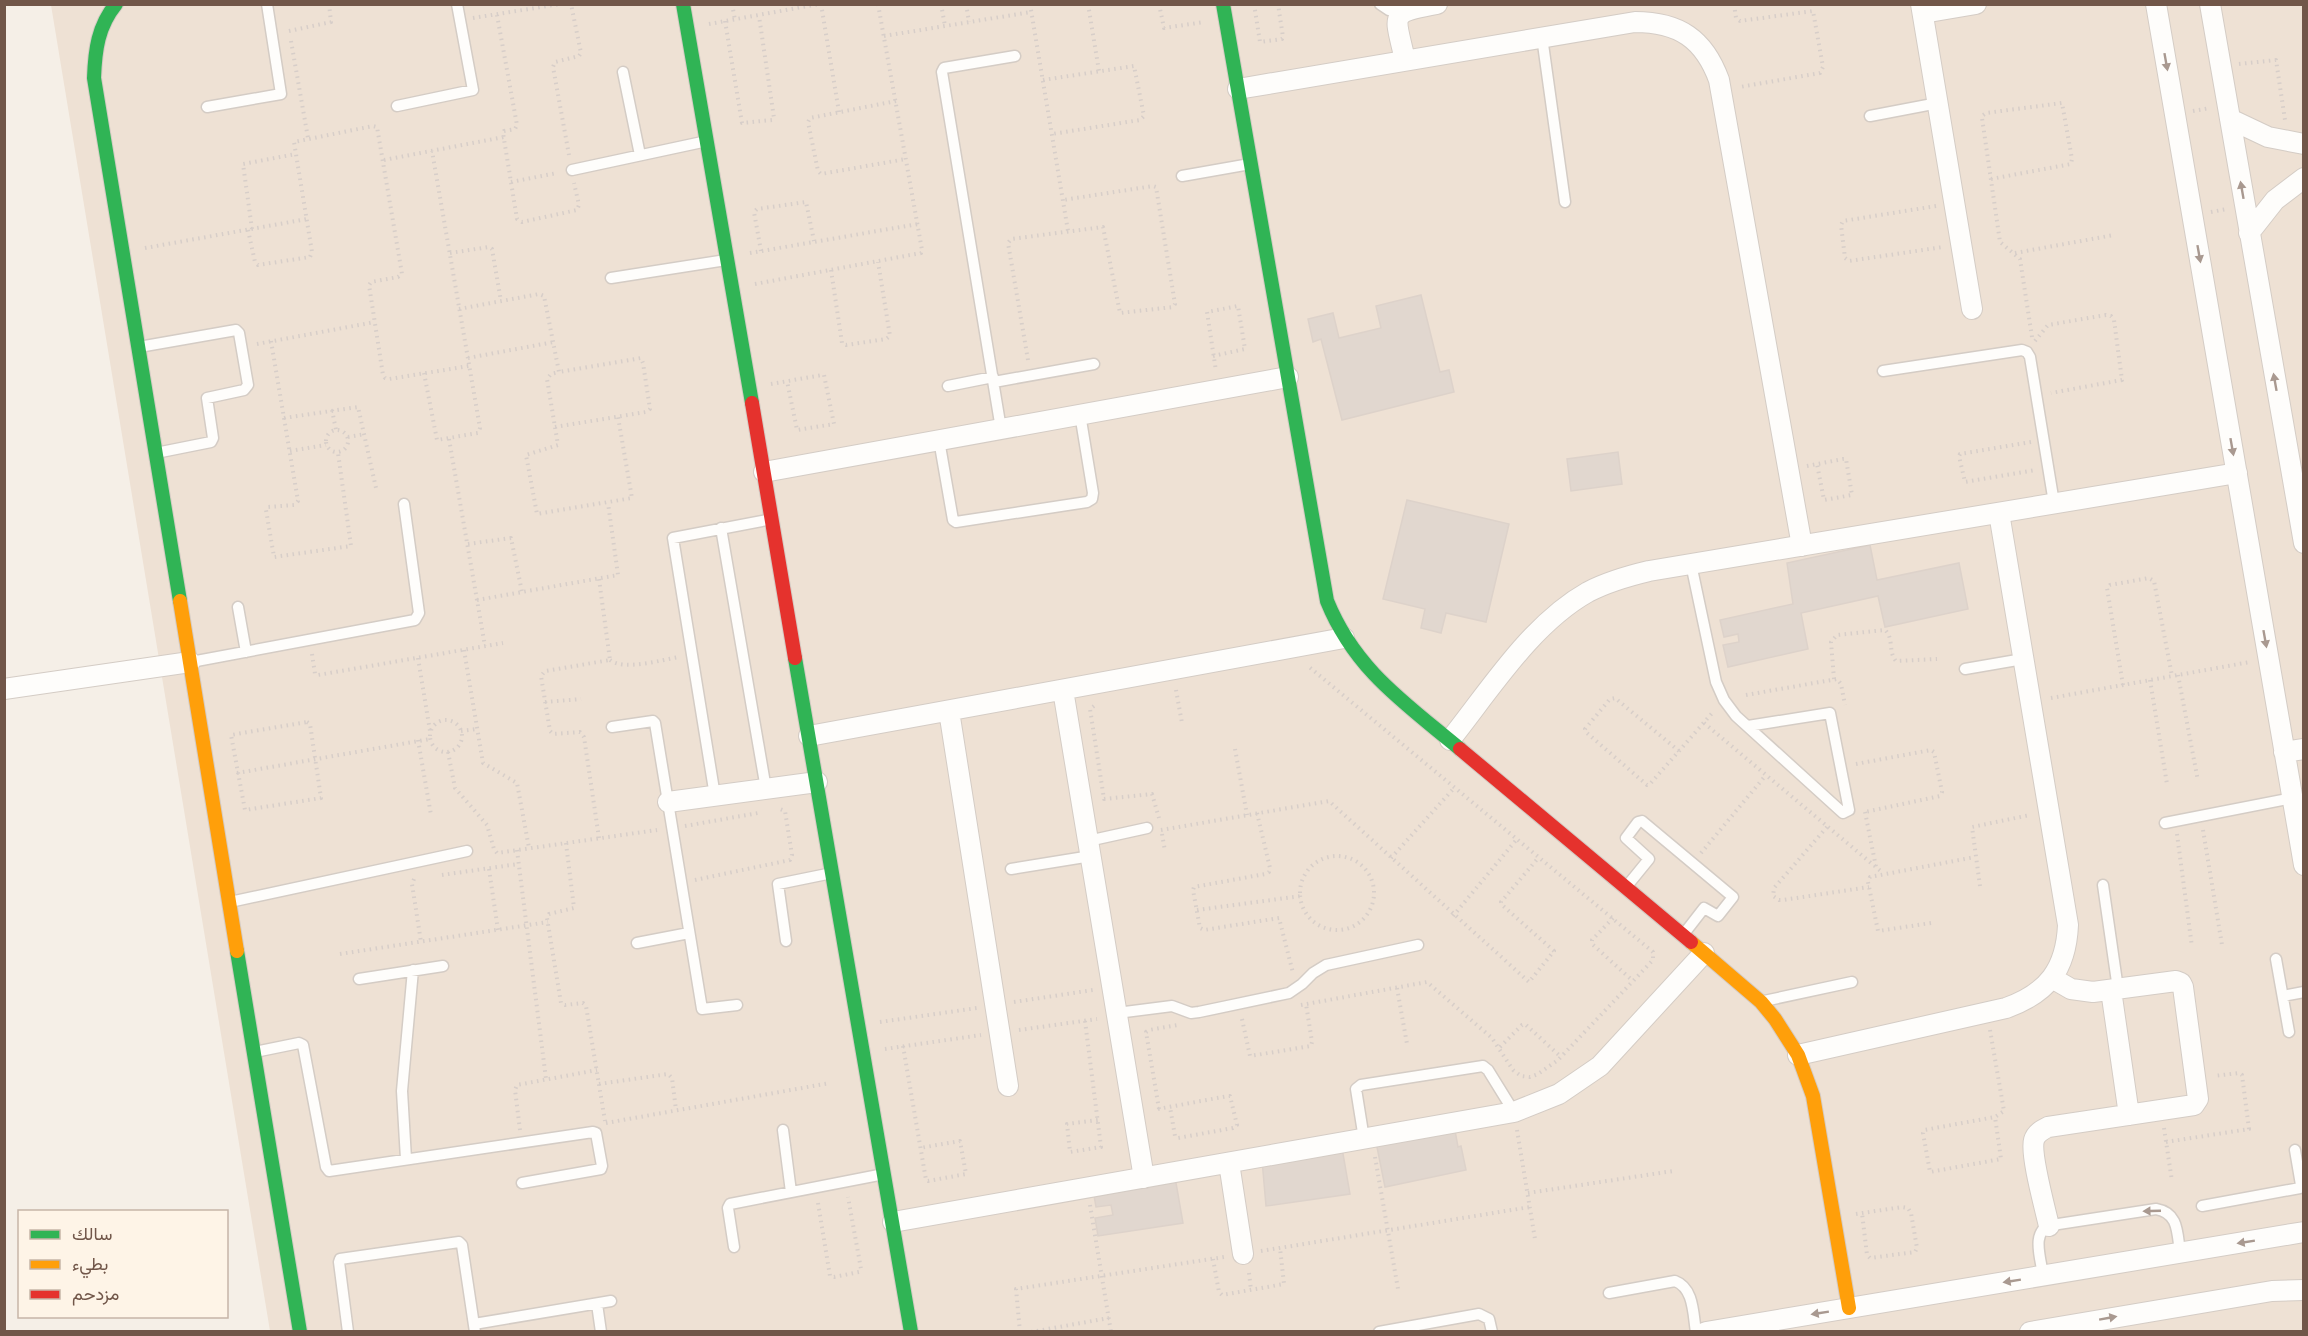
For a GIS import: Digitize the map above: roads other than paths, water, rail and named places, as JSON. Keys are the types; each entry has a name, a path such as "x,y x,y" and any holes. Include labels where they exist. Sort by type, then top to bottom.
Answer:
{"street":[{"path":"116,4 110,11 95,43 94,78 300,1332"},
{"path":"684,4 911,1332"},
{"path":"1405,60 1397,24 1403,12 1437,4"},
{"path":"1972,309 1922,9 1976,4"},
{"path":"2156,4 2268,659 2294,750 2292,798 2304,865"},
{"path":"2210,4 2304,543"},
{"path":"1224,11 1327,602 1344,638 1354,654 1380,682 1704,952 1761,1002 1787,1036 1813,1096 1849,1308"},
{"path":"1238,89 1635,22 1653,22 1672,26 1688,35 1702,47 1713,62 1722,91 1802,546"},
{"path":"2228,112 2248,130 2296,143"},
{"path":"2249,233 2275,200 2304,177"},
{"path":"764,472 1288,377"},
{"path":"1450,740 1539,628 1563,608 1589,591 1618,579 1691,564 2236,473"},
{"path":"1797,1055 2024,1002 2040,991 2062,962 2067,944 2068,925 1999,513"},
{"path":"809,736 1344,638"},
{"path":"4,689 190,662"},
{"path":"1063,690 1144,1178"},
{"path":"949,711 1008,1086"},
{"path":"668,802 817,782"},
{"path":"892,1222 1514,1112 1559,1094 1599,1066 1704,952"},
{"path":"2049,1226 2033,1148 2036,1135 2048,1127 2196,1104 2198,1099 2181,983 2176,981 2082,992 2052,978"},
{"path":"2114,989 2129,1115"},
{"path":"1228,1163 1243,1254"},
{"path":"1706,1332 2304,1232"},
{"path":"2030,1332 2272,1291 2304,1290"}],"lane":[{"path":"207,107 281,94 267,4"},
{"path":"398,106 473,90 458,4"},
{"path":"1380,4 1389,10 1403,12"},
{"path":"1542,38 1565,202"},
{"path":"1001,429 942,72 944,68 1015,56"},
{"path":"623,72 640,155"},
{"path":"1870,116 1938,102"},
{"path":"572,170 707,141"},
{"path":"1182,176 1251,164"},
{"path":"611,278 727,258"},
{"path":"139,347 236,330 248,387 244,390 207,398 212,441 156,453"},
{"path":"1883,371 2025,350 2030,357 2054,503"},
{"path":"948,386 1094,364"},
{"path":"939,440 953,520 956,522 1087,502 1092,499 1093,493 1080,414"},
{"path":"190,662 412,621 417,618 419,613 404,504"},
{"path":"715,796 673,540 676,536 772,519"},
{"path":"721,528 766,789"},
{"path":"1691,564 1716,682 1724,700 1748,726 1843,813 1849,810 1830,713 1748,726"},
{"path":"238,607 246,652"},
{"path":"1965,669 2023,659"},
{"path":"612,728 655,722 702,1009 737,1005"},
{"path":"2170,822 2292,798"},
{"path":"1626,887 1648,859 1626,838 1640,821 1643,821 1732,898 1718,916 1704,908 1683,935"},
{"path":"1011,869 1090,849 1147,828"},
{"path":"230,902 467,851"},
{"path":"786,941 778,884 832,873"},
{"path":"2103,885 2114,989"},
{"path":"636,943 689,933"},
{"path":"1117,1012 1172,1006 1195,1012 1282,996 1296,990 1313,973 1326,965 1418,945"},
{"path":"2276,959 2289,1032"},
{"path":"359,979 443,966"},
{"path":"406,1159 402,1091 413,970"},
{"path":"1761,1002 1852,982"},
{"path":"2283,996 2304,992"},
{"path":"254,1052 299,1043 303,1045 327,1170 594,1132 597,1134 603,1166 600,1170 522,1183"},
{"path":"1368,1139 1356,1089 1361,1085 1483,1066 1488,1070 1514,1112"},
{"path":"783,1130 791,1192"},
{"path":"2202,1206 2300,1188 2302,1177 2295,1150"},
{"path":"734,1247 728,1208 730,1204 884,1174"},
{"path":"2043,1275 2039,1238 2041,1231 2049,1226 2156,1209 2166,1211 2174,1221 2180,1252"},
{"path":"348,1332 340,1259 459,1242 462,1245 475,1328 611,1301"},
{"path":"1609,1293 1675,1281 1681,1283 1689,1294 1696,1332"},
{"path":"597,1304 601,1332"},
{"path":"1379,1332 1479,1314 1489,1319 1492,1332"}]}
